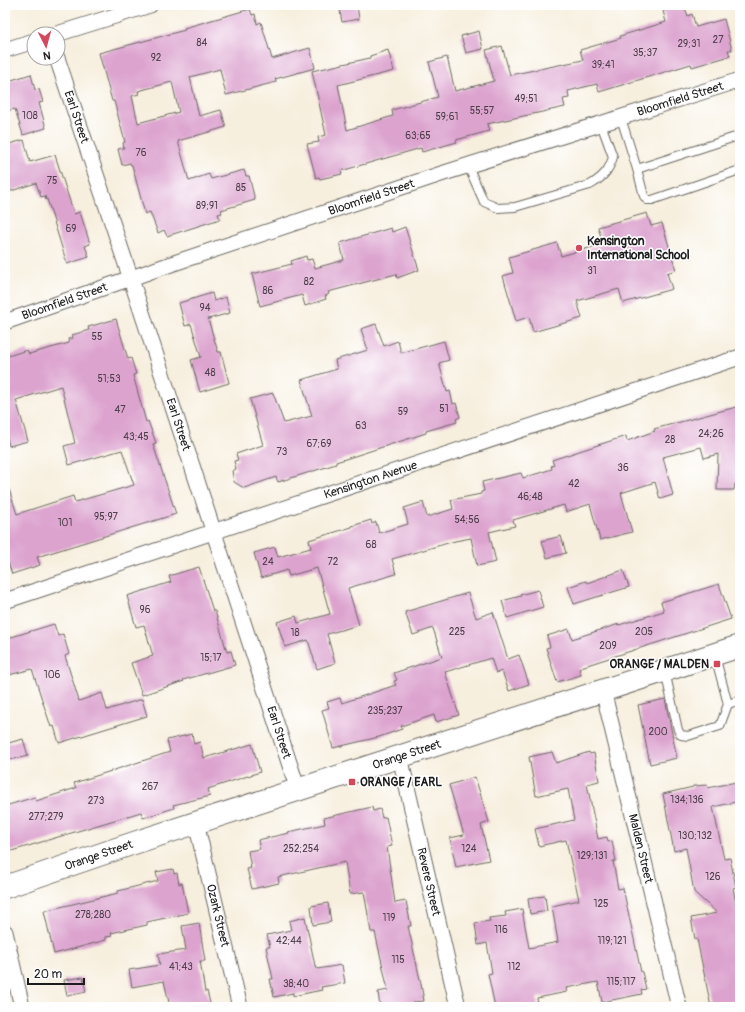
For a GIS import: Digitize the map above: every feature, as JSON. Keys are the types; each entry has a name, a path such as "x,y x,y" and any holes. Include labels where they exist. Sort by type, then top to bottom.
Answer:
{"street":[{"path":"66,31 150,5"},
{"path":"5,50 26,43"},
{"name":"Earl Street","path":"61,66 298,790"},
{"name":"Bloomfield Street","path":"5,322 468,166 740,80"},
{"name":"Kensington Avenue","path":"5,600 739,359"},
{"name":"Orange Street","path":"5,887 400,756 740,646"},
{"name":"Malden Street","path":"603,690 679,1007"},
{"name":"Revere Street","path":"400,756 458,1007"},
{"name":"Ozark Street","path":"196,824 240,1007"},
{"path":"5,932 22,1007"}],"lane":[{"path":"621,118 644,196 647,200 652,200 740,170"},
{"path":"468,166 484,202 498,208 515,207 590,185 599,180 606,173 613,157 601,124"},
{"path":"637,169 735,136"},
{"path":"665,670 678,730 681,735 688,736 720,726 728,704 715,655"},
{"path":"728,704 740,700"}],"building":[{"path":"339,5 357,5 359,19 342,22"},
{"path":"684,5 688,16 692,14 696,27 724,19 732,50 728,50 730,56 692,67 691,64 599,92 597,84 568,91 569,98 563,99 565,107 487,124 489,131 456,140 457,142 422,152 421,148 341,171 342,174 320,179 319,177 316,178 307,144 319,142 318,137 326,135 312,71 370,58 370,56 388,50 394,71 338,85 347,130 393,116 392,110 438,97 429,62 447,57 455,91 494,81 486,50 502,46 510,75 583,60 580,50 621,38 620,36 666,22 663,11"},
{"path":"250,9 252,15 255,14 257,24 261,22 272,59 310,48 315,68 275,79 276,82 226,95 220,69 190,77 199,116 221,110 226,127 178,141 189,181 209,174 211,179 244,170 246,176 249,176 255,200 221,210 222,213 218,214 220,219 167,236 164,230 158,233 150,212 145,214 132,165 130,163 122,165 118,149 124,148 123,143 125,142 99,53 185,30 184,28","holes":["172,82 179,112 138,123 132,96 139,94 138,91"]},
{"path":"479,31 483,49 466,53 461,36"},
{"path":"31,74 35,90 39,89 43,102 39,103 46,128 23,135 15,109 5,111 5,82"},
{"path":"24,140 30,162 55,155 74,214 80,212 90,244 85,246 89,257 67,264 47,199 46,200 45,196 41,197 36,183 5,193 5,145"},
{"path":"647,213 651,226 662,223 676,270 667,273 672,289 623,303 619,289 577,301 582,318 533,332 529,317 516,321 503,276 513,273 509,257 557,243 561,256 603,244 598,227"},
{"path":"405,227 419,270 397,278 396,274 328,292 329,294 325,296 326,299 305,306 302,295 260,306 252,274 292,264 291,261 306,256 307,260 312,259 315,268 344,260 340,243 391,228 392,232"},
{"path":"212,293 214,301 226,297 230,313 208,319 218,352 221,352 229,383 200,392 191,360 201,357 191,324 185,326 179,303"},
{"path":"116,319 128,359 131,358 136,374 133,375 146,422 148,421 156,443 153,444 176,514 37,557 40,565 12,574 5,554 5,486 8,486 17,514 73,496 75,502 134,485 122,450 69,465 64,446 75,443 61,386 16,400 28,441 9,446 5,430 5,357 27,350 29,354 69,343 68,339 73,338 72,335 89,330 88,327"},
{"path":"376,324 384,346 398,341 401,353 444,341 449,360 439,363 447,392 450,391 453,404 456,403 460,417 456,419 457,422 336,462 336,464 278,482 276,477 244,488 234,482 232,471 236,469 234,461 238,460 236,454 263,445 250,399 273,393 284,423 312,416 301,380 337,369 335,360 368,350 361,329"},
{"path":"740,406 740,483 735,484 734,490 717,490 718,454 704,458 701,447 663,457 673,495 660,499 655,482 621,493 632,532 600,540 590,504 566,512 564,505 513,520 515,526 489,532 496,562 477,566 471,538 455,541 392,559 396,574 348,588 359,625 327,634 335,663 317,669 308,640 285,647 277,622 296,616 298,623 330,614 317,568 289,576 287,570 261,578 254,553 275,547 278,557 311,548 309,540 371,520 372,524 376,522 379,533 408,524 404,508 423,502 427,517 453,509 451,500 481,494 481,492 484,491 482,482 521,473 523,478 552,469 551,466 554,465 552,460 626,436 627,441 655,431 654,429"},
{"path":"561,536 566,553 547,558 542,541"},
{"path":"199,567 213,611 215,611 227,652 231,651 235,665 183,680 184,681 142,695 131,663 153,656 144,625 136,627 127,596 171,582 169,576"},
{"path":"623,570 629,587 574,604 568,587 586,581 587,583"},
{"path":"719,584 731,619 581,667 579,669 581,675 557,682 546,648 550,647 547,636 569,629 572,639 619,625 664,611 661,602"},
{"path":"538,590 543,607 507,618 502,601"},
{"path":"468,593 476,618 493,612 508,659 519,655 529,684 509,691 502,671 496,673 491,658 445,672 459,715 436,722 434,715 401,726 402,729 379,737 333,748 322,710 329,708 327,702 340,698 342,703 396,685 394,681 397,680 394,673 442,657 433,628 413,635 405,612"},
{"path":"54,624 58,636 63,634 69,654 65,656 79,701 102,693 107,710 142,699 147,716 59,743 54,726 51,727 32,669 5,676 5,639"},
{"path":"665,699 677,758 650,764 638,705"},
{"path":"192,734 194,744 200,742 204,758 252,744 260,772 208,789 210,796 173,805 174,808 143,818 141,812 5,853 5,806 35,797 36,801 76,788 74,783 170,752 167,740"},
{"path":"23,739 28,756 5,761 5,744"},
{"path":"552,752 556,763 589,752 590,754 594,753 599,781 587,784 598,839 607,837 608,842 612,841 616,861 613,861 618,889 623,888 646,989 641,990 642,994 602,1002 598,982 566,988 567,992 537,998 538,1006 535,1007 495,1007 488,974 492,973 487,943 478,945 475,923 490,921 489,918 506,916 505,912 522,909 529,948 558,942 552,906 579,900 566,840 539,846 535,829 574,820 568,789 536,796 529,757"},
{"path":"475,777 489,822 481,825 489,860 456,867 450,838 464,835 449,785"},
{"path":"736,782 740,801 713,807 724,859 730,858 736,887 733,888 740,924 740,1007 711,1007 697,939 695,939 691,918 717,913 694,892 686,848 674,851 663,794 693,786 707,785 708,788"},
{"path":"372,807 373,811 380,809 382,818 386,817 392,846 387,847 395,903 406,901 411,926 408,926 424,1001 414,1002 414,1007 380,1007 378,992 388,990 375,932 371,932 364,892 350,894 345,862 278,877 279,883 252,889 247,869 251,868 248,851 260,849 258,840 325,824 324,818"},
{"path":"173,869 174,874 177,873 179,884 182,883 188,913 147,922 147,925 111,933 112,936 106,937 106,940 54,954 44,911 118,893 118,891 158,881 156,872"},
{"path":"545,896 547,911 530,914 528,898"},
{"path":"328,903 331,922 313,925 311,906"},
{"path":"305,917 315,966 316,965 317,969 342,965 345,983 321,987 322,990 293,996 293,993 274,997 270,979 273,979 266,947 270,947 267,935 291,930 289,921"},
{"path":"199,923 205,961 200,961 205,992 207,991 211,1007 170,1007 164,981 132,987 129,970 160,965 158,954 186,950 182,926"},
{"path":"83,977 86,992 67,996 64,980"}],"place":[{"name":"Kensington International School","path":"579,248"},
{"name":"ORANGE / MALDEN","path":"717,664"},
{"name":"ORANGE / EARL","path":"352,782"}]}
